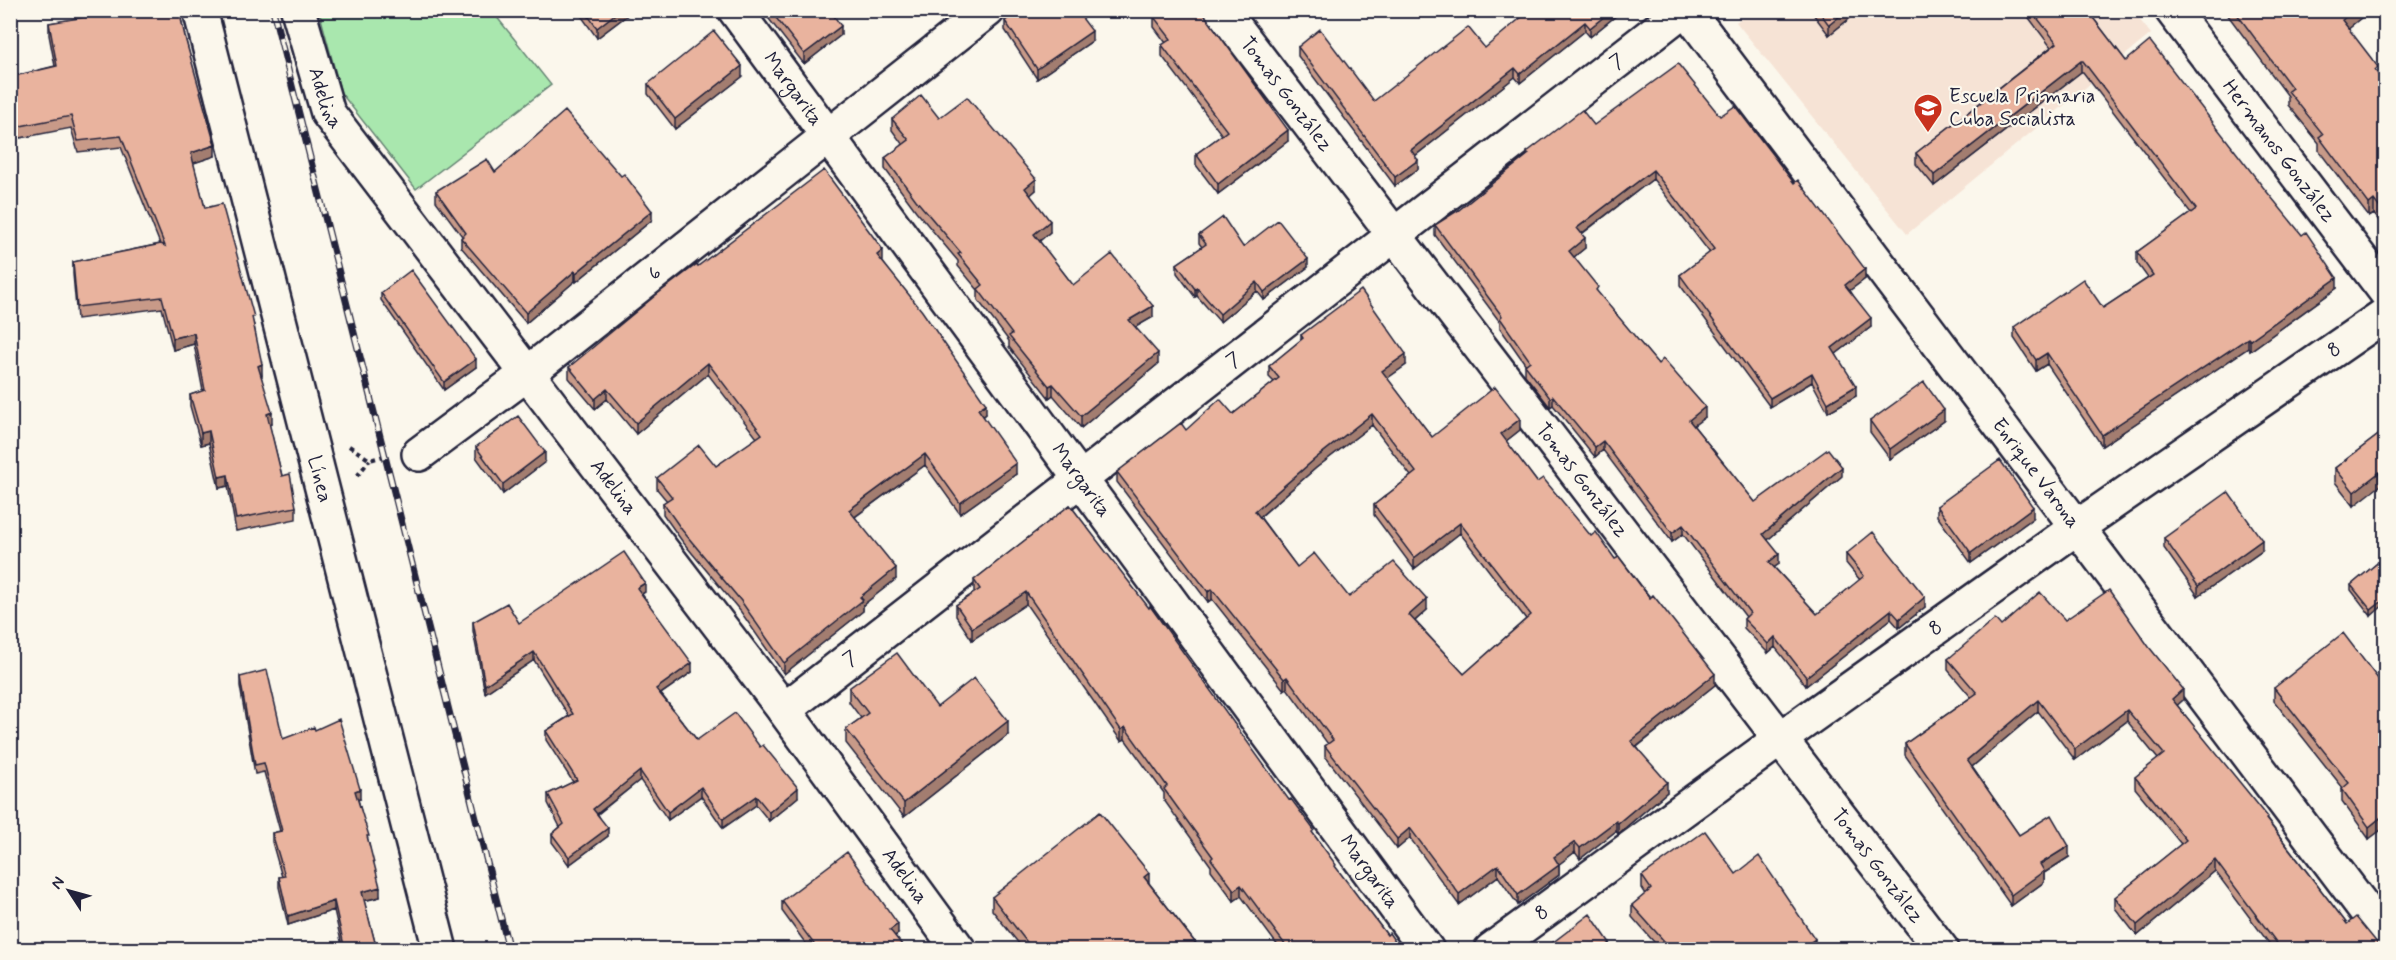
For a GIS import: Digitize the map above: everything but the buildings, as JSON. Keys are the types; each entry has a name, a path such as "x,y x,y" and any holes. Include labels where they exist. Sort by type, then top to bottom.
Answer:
{"street":[{"name":"Línea","path":"200,10 440,950"},
{"name":"Adelina","path":"298,10 328,113 784,710 959,950"},
{"name":"Margarita","path":"735,10 1427,950"},
{"name":"6","path":"419,454 528,373 988,10"},
{"name":"Tomas González","path":"1222,10 1942,950"},
{"name":"7","path":"784,710 1685,10"},
{"name":"Enrique Varona","path":"1685,10 2385,937"},
{"name":"Hermanos González","path":"2172,10 2385,292"},
{"name":"8","path":"1491,950 1780,739 2076,528 2385,314"}],"path":[{"path":"305,418 370,460 385,456 419,454"}],"shaded area":[{"name":"Escuela Primaria Cuba Socialista","path":"1751,10 2132,10 2151,34 1907,234 1736,22"}],"green space":[{"path":"319,11 492,11 551,85 416,189 341,93"}],"railway":[{"path":"273,10 509,950"}],"place":[{"name":"Escuela Primaria Cuba Socialista","path":"1928,134"}]}
